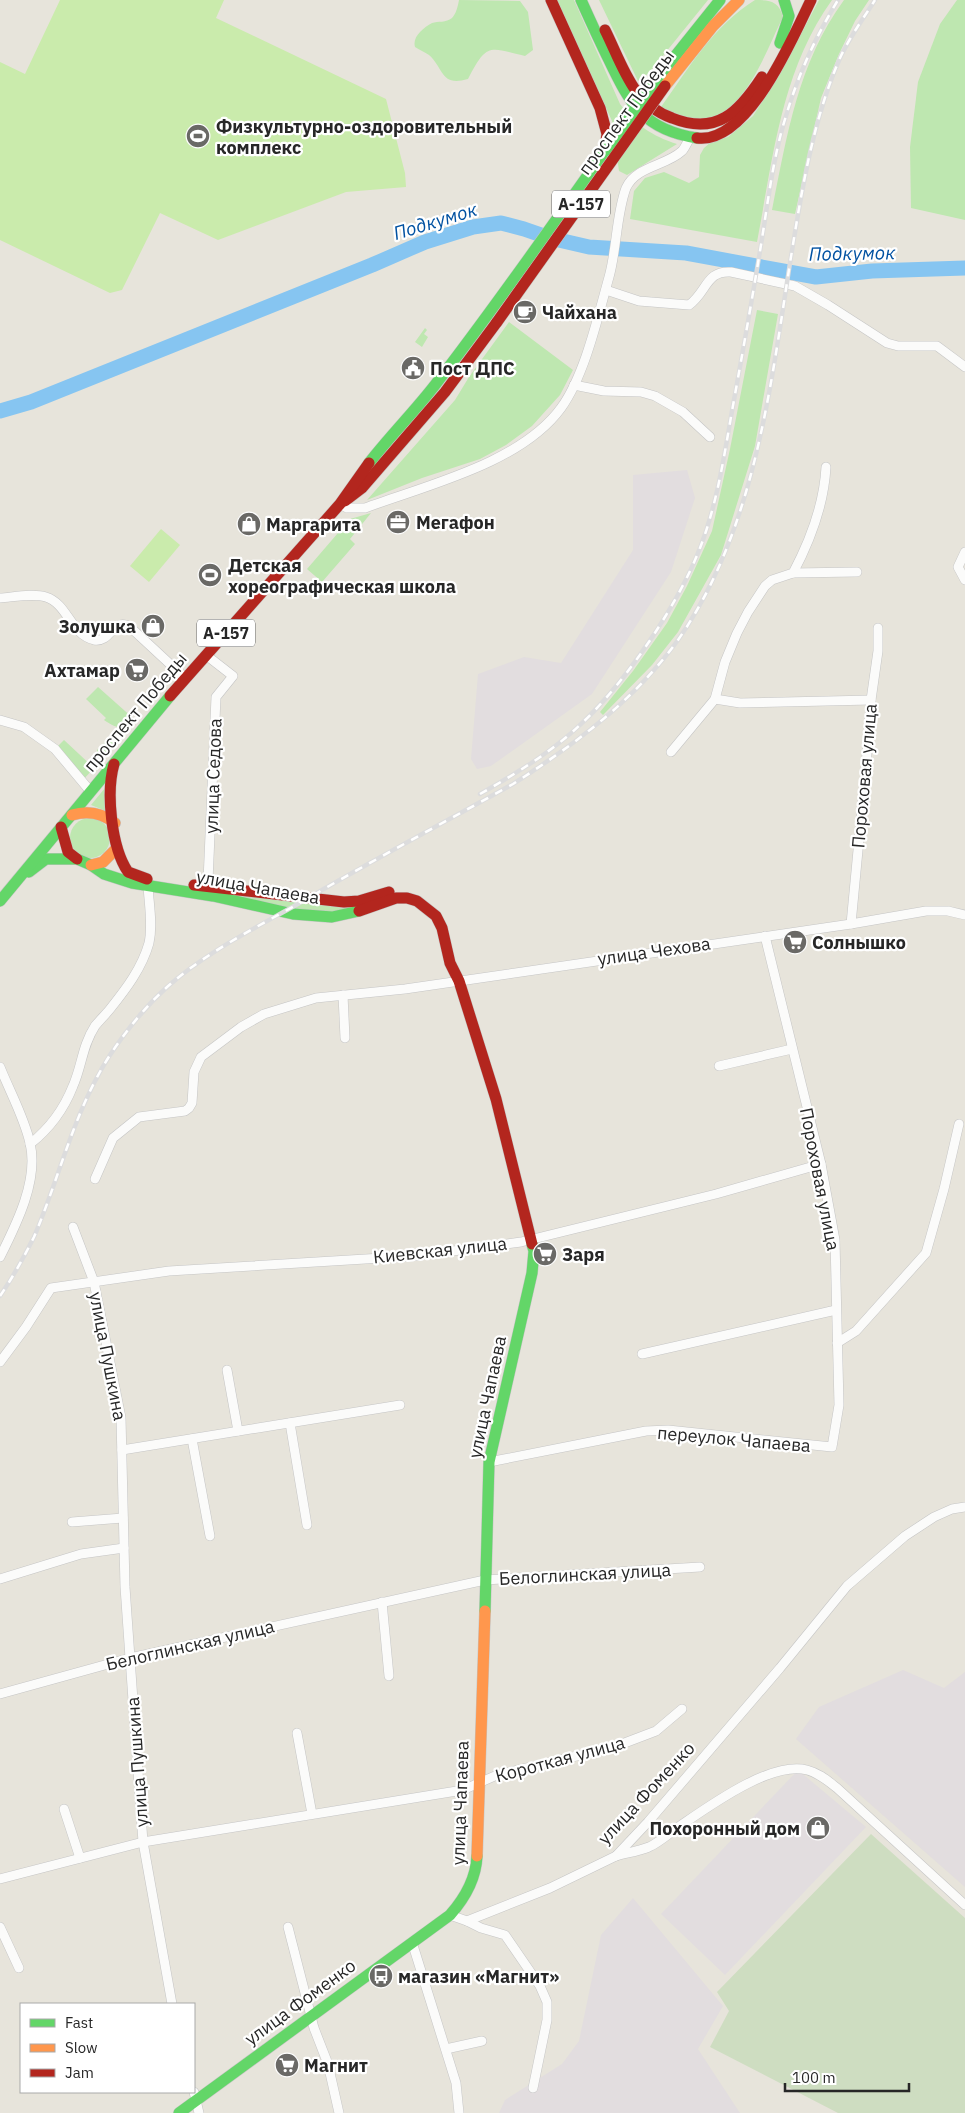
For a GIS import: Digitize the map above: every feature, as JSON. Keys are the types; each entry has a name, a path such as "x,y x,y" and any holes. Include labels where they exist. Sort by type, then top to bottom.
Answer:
{"main road":[{"path":"551,0 600,108 607,134 605,151"},
{"path":"581,0 629,101 652,122 668,132 690,138 705,138 722,133 750,110 765,90 811,0"},
{"path":"591,0 629,80 641,97 660,112 683,124 706,126 727,117 737,110 765,72 790,18 789,7 784,0"},
{"name":"проспект Победы","path":"492,319 720,0"},
{"name":"проспект Победы","path":"0,901 206,655 340,504 362,488 445,392 605,151 660,83 712,26 739,0"},
{"name":"улица Чапаева","path":"114,764 110,782 117,848 123,865 128,872 149,879 344,902 359,901 387,892 402,890 413,892 434,903 447,922 457,961 458,981"},
{"path":"72,814 87,811 100,813 114,823"},
{"path":"61,827 68,852 77,859"},
{"path":"91,865 103,862 117,848"},
{"name":"улица Чапаева","path":"20,876 33,870 46,859 77,859 91,865 104,874 148,886 213,896 293,914 332,917 396,898 407,898 428,908 436,916 442,928 450,963 458,981 496,1099 534,1251 532,1273 493,1441 490,1462 480,1782 475,1875 468,1893 450,1915"},
{"name":"улица Фоменко","path":"179,2113 195,2096 450,1915"}],"street":[{"path":"340,504 347,508 365,508 481,466 510,451 545,426 562,407 574,385 589,346 611,270 626,189 638,174 682,151 690,138"},
{"path":"606,290 639,301 689,305 698,299 715,274 722,271 731,272 795,286 887,343 898,346 936,346 965,367"},
{"path":"574,385 604,391 641,392 655,396 683,412 710,437"},
{"path":"793,573 812,531 825,485 826,468"},
{"path":"965,552 958,567 965,580"},
{"path":"671,752 714,699 725,662 748,612 765,586 772,580 793,573 857,572"},
{"path":"0,598 46,597 58,604 71,624 91,639 99,640 107,637 117,625 123,623 129,626 186,678"},
{"name":"Пороховая улица","path":"851,924 871,700 878,652 878,628"},
{"name":"улица Седова","path":"206,655 233,676 216,697 208,881"},
{"path":"714,699 740,703 871,700"},
{"path":"0,720 24,727 54,750 91,792"},
{"path":"30,1144 41,1135 60,1112 74,1086 83,1049 96,1025 127,988 140,965 149,942 148,886"},
{"name":"улица Чехова","path":"95,1179 113,1138 139,1117 185,1111 189,1108 192,1104 194,1072 201,1057 241,1027 264,1014 316,998 458,981 851,924 926,911 948,911 965,915"},
{"name":"Пороховая улица","path":"765,936 821,1164 835,1240 839,1405 832,1447"},
{"path":"343,995 346,1038"},
{"path":"720,1066 792,1049"},
{"path":"0,1067 30,1144 31,1168 28,1190 21,1212 0,1257"},
{"path":"837,1343 856,1331 926,1253 959,1124"},
{"name":"Киевская улица","path":"0,1362 26,1327 51,1288 169,1271 415,1256 531,1239 716,1194 821,1164"},
{"name":"улица Пушкина","path":"73,1227 94,1282 121,1418 124,1548 143,1842 172,2003"},
{"path":"642,1354 836,1310"},
{"path":"227,1370 238,1431"},
{"path":"122,1450 400,1405"},
{"path":"290,1423 307,1525"},
{"name":"переулок Чапаева","path":"490,1462 646,1431 668,1430 832,1447"},
{"path":"192,1439 210,1536"},
{"name":"улица Фоменко","path":"468,1921 550,1888 616,1856 680,1785 847,1586 905,1536 934,1517 952,1509 965,1507"},
{"path":"72,1522 123,1518"},
{"path":"0,1579 81,1554 124,1548"},
{"name":"Белоглинская улица","path":"0,1694 130,1658 485,1580 700,1567"},
{"path":"382,1602 389,1676"},
{"name":"Короткая улица","path":"0,1879 143,1842 463,1790 497,1775 614,1747 656,1731 682,1709"},
{"path":"297,1733 312,1814"},
{"path":"616,1856 650,1847 723,1797 751,1782 793,1769 807,1770 821,1776 836,1788 965,1906"},
{"path":"64,1809 80,1858"},
{"path":"450,1915 481,1928 505,1935 540,1986 546,2002 547,2020 533,2088"},
{"path":"0,1927 19,1968"},
{"path":"288,1927 310,2016 328,2064 339,2113"},
{"path":"412,1942 456,2083 459,2113"},
{"path":"446,2049 482,2041"},
{"path":"195,2096 200,2113"}],"shaded area":[{"path":"687,470 695,498 671,572 592,694 491,766 477,769 471,759 478,674 524,657 561,663 633,550 633,475"},
{"path":"903,1670 944,1688 965,1672 965,1887 796,1739 819,1707"},
{"path":"798,1770 866,1827 725,1975 661,1914"},
{"path":"633,1898 723,2006 698,2049 740,2113 499,2113 505,2100 562,2064 579,2041 601,1935"}],"green space":[{"name":"Физкультурно-оздоровительный комплекс","path":"60,0 224,0 216,18 386,99 405,173 406,187 346,192 218,240 160,213 122,290 110,293 0,240 0,62 25,74"},
{"path":"459,0 520,1 528,12 533,50 525,56 496,50 490,51 480,59 468,79 459,81 447,78 434,60 415,47 414,43 419,33 432,23 447,21 452,18 456,12"},
{"path":"557,0 574,0 620,104 645,129 677,144 627,175 619,171 612,121"},
{"path":"599,0 708,0 649,73 638,81"},
{"path":"755,0 773,2 779,8 783,17 763,61 745,91 734,104 722,113 702,120 684,117 661,107 714,35 740,10"},
{"path":"819,0 832,0 815,27 801,56 790,86 774,148 757,242 630,219 634,191 645,178 664,172 689,183 699,177 700,155 704,148 711,142 728,137 753,116 781,72"},
{"path":"844,0 869,0 855,21 821,98 795,214 772,210 796,100 815,49 828,24"},
{"path":"957,0 965,0 965,220 911,208 910,147 918,82 940,24"},
{"path":"757,310 778,314 755,446 721,555 678,632 652,665 603,715 600,712 633,671 667,623 687,586 712,531"},
{"path":"509,322 573,370 560,395 532,426 506,445 480,459 422,478 367,500 455,400 469,377"},
{"path":"425,328 427,330 424,334 428,337 422,347 415,342"},
{"path":"371,513 350,539 355,544 322,582 307,569 350,519"},
{"path":"161,529 180,545 149,582 130,566"},
{"path":"98,687 134,719 126,728 114,726 104,720 106,718 86,699"},
{"path":"112,736 116,737 117,740 102,758 98,756 97,750"},
{"path":"64,740 94,768 82,781 56,748"},
{"path":"105,788 106,811 91,805"},
{"path":"94,818 101,821 107,827 110,838 109,846 101,855 94,858 86,858 79,855 71,846 70,834 73,827 82,819"},
{"path":"216,892 359,906 333,912 295,910"},
{"path":"871,1834 965,1918 965,2113 838,2113 710,2047 729,2011 717,1992"}],"waterway":[{"name":"Подкумок","path":"0,411 31,402 425,242 473,227 501,223 550,238 589,247 686,253 816,277 872,271 965,268"}],"railway":[{"path":"480,794 546,753 570,734 598,707 633,665 665,618 700,548 711,514 726,446 771,180 781,132 802,71 822,28 838,0"},
{"path":"0,1296 34,1237 77,1121 97,1076 123,1037 158,995 182,974 217,950 360,868 513,784 536,769 581,737 623,702 661,662 678,640 704,598 725,553 742,507 766,410 799,211 815,133 830,82 840,58 875,0"}],"traffic: fast":[{"path":"581,0 598,38 632,102 651,121 664,129 697,138"},
{"path":"656,80 720,0"},
{"path":"780,43 789,16 784,0"},
{"path":"605,151 656,80"},
{"path":"369,463 427,395 479,327 605,151 605,147"},
{"path":"0,901 170,696"},
{"path":"29,872 46,859 77,859 91,865 104,874 132,883 213,896 293,914 332,917 359,911"},
{"path":"485,1611 489,1462 532,1273 534,1251 532,1244"},
{"path":"179,2113 450,1915 469,1888 477,1856"}],"traffic: slow":[{"path":"665,86 713,26 739,0"},
{"path":"72,815 95,813 115,823"},
{"path":"91,865 103,862 117,848"},
{"path":"477,1856 485,1611"}],"traffic: jam":[{"path":"551,0 600,108 607,134 605,147"},
{"path":"697,138 716,136 734,125 751,107 780,62 811,0"},
{"path":"605,30 627,77 640,95 652,107 662,113 688,123 702,124 714,122 725,117 745,101 762,77"},
{"path":"497,322 665,86"},
{"path":"345,501 362,488 445,392 497,322"},
{"path":"170,696 340,504 369,463"},
{"path":"114,764 110,804 118,849 128,872 147,879"},
{"path":"61,827 68,852 77,859"},
{"path":"194,885 344,902 359,901 389,892"},
{"path":"359,911 396,898 407,898 417,901 436,916 442,928 450,963 459,981 496,1099 532,1244"}],"place":[{"name":"Физкультурно-оздоровительный комплекс","path":"198,136"},
{"name":"Чайхана","path":"525,312"},
{"name":"Пост ДПС","path":"413,368"},
{"name":"Мегафон","path":"398,522"},
{"name":"Маргарита","path":"249,524"},
{"name":"Детская хореографическая школа","path":"210,575"},
{"name":"Золушка","path":"153,626"},
{"name":"Ахтамар","path":"137,670"},
{"name":"Солнышко","path":"795,942"},
{"name":"Заря","path":"545,1254"},
{"name":"Похоронный дом","path":"818,1828"},
{"name":"магазин «Магнит»","path":"381,1976"},
{"name":"Магнит","path":"287,2065"}]}
